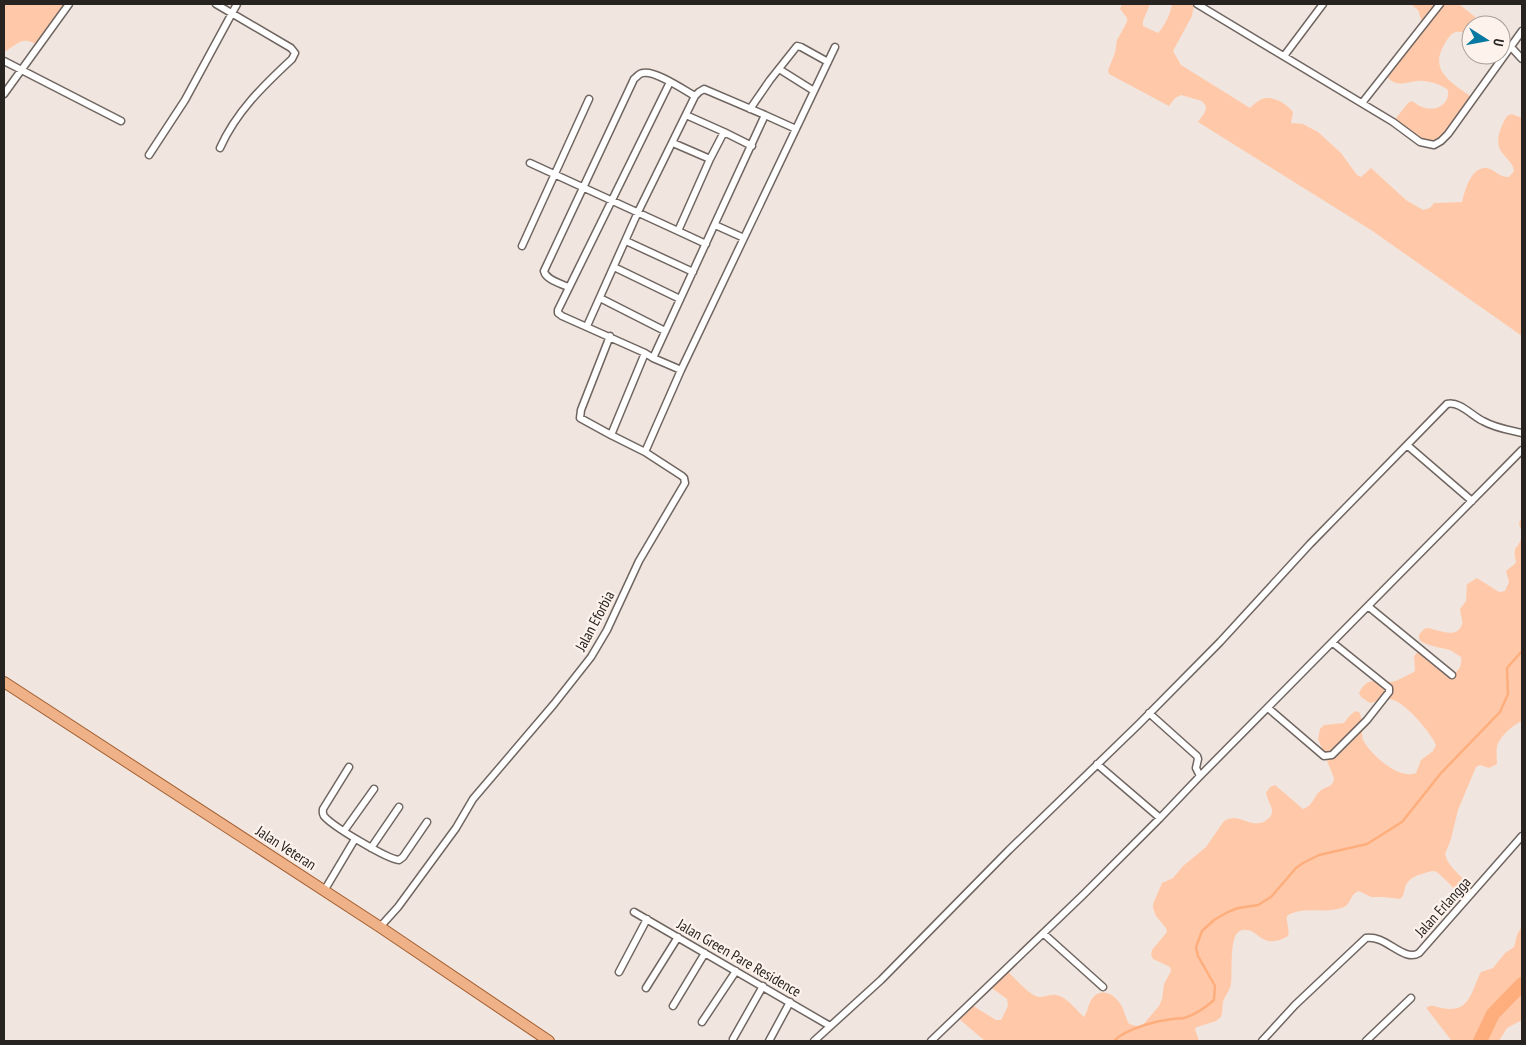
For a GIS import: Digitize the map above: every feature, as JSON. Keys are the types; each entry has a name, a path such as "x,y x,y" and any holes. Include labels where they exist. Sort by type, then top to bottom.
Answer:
{"main road":[{"name":"Jalan Veteran","path":"4,682 549,1041"}],"street":[{"path":"4,94 69,4"},
{"path":"216,4 291,48 295,53 292,59 253,96 228,131 220,148"},
{"path":"149,155 186,100 237,4"},
{"path":"1197,4 1362,103 1420,142 1434,145 1448,134 1498,65"},
{"path":"1284,56 1323,4"},
{"path":"1362,103 1440,4"},
{"path":"1522,31 1511,47 1522,59"},
{"path":"750,109 797,46 801,46 828,62"},
{"path":"646,452 681,370 835,46"},
{"path":"4,61 120,121"},
{"path":"779,69 814,92"},
{"path":"568,287 549,278 545,275 544,271 634,79 645,72 654,74 695,96"},
{"path":"670,82 568,287 558,312 562,316 610,336 681,370"},
{"path":"587,326 638,212 698,92 704,89 796,129"},
{"path":"522,246 589,99"},
{"path":"686,115 752,146"},
{"path":"653,358 765,115"},
{"path":"678,231 724,132"},
{"path":"673,143 710,159"},
{"path":"530,163 706,244"},
{"path":"715,226 744,238"},
{"path":"626,241 693,272"},
{"path":"614,267 680,300"},
{"path":"600,298 665,331"},
{"name":"Jalan Eforbia","path":"380,928 398,907 456,828 473,799 554,704 591,657 607,630 640,561 685,483 682,476 646,452 582,420 579,415 610,336"},
{"path":"610,435 645,353"},
{"path":"814,1041 881,980 1009,850 1220,642 1310,544 1449,403 1455,403 1481,421 1492,426 1522,433"},
{"path":"1406,445 1472,501"},
{"path":"931,1041 1044,934 1160,818 1522,450"},
{"path":"1368,607 1452,674"},
{"path":"1268,708 1324,756 1332,755 1367,720 1389,692 1389,688 1333,643"},
{"path":"1149,713 1197,756 1196,768 1200,776"},
{"path":"1097,764 1160,818"},
{"path":"349,767 322,808 325,817 355,839 392,859 399,860 427,822"},
{"path":"344,831 374,789"},
{"path":"371,848 399,807"},
{"name":"Jalan Erlangga","path":"1262,1041 1296,1005 1366,938 1377,938 1406,955 1416,955 1522,836"},
{"path":"324,891 355,839"},
{"name":"Jalan Green Pare Residence","path":"634,912 830,1026"},
{"path":"618,972 647,919"},
{"path":"1044,934 1103,987"},
{"path":"646,988 678,937"},
{"path":"673,1006 705,953"},
{"path":"702,1022 736,971"},
{"path":"733,1038 763,986"},
{"path":"1366,1041 1411,998"},
{"path":"769,1041 790,1002"}],"shaded area":[{"path":"4,4 69,4 39,46 29,41 22,41 4,51"},
{"path":"1122,4 1150,4 1143,21 1143,26 1158,33 1167,20 1172,4 1194,4 1192,16 1173,51 1181,65 1250,108 1264,98 1273,99 1286,105 1293,112 1291,123 1303,124 1318,132 1341,153 1357,175 1361,177 1371,168 1406,200 1423,210 1430,208 1434,203 1462,202 1470,180 1481,168 1487,168 1502,176 1509,177 1514,171 1510,161 1499,147 1499,135 1507,116 1512,114 1522,118 1522,336 1371,230 1198,122 1205,112 1206,106 1202,101 1181,95 1175,98 1169,106 1109,74 1108,70 1115,53 1117,40 1127,22 1127,18 1120,9"},
{"path":"1411,4 1459,4 1473,15 1461,15 1461,32 1456,32 1448,38 1440,56 1439,64 1446,77 1452,83 1473,98 1441,141 1427,144 1393,122 1411,101 1432,109 1441,106 1447,100 1448,90 1437,84 1425,81 1395,83 1385,73 1423,25 1418,10"},
{"path":"1522,518 1522,533 1519,524"},
{"path":"1522,533 1522,721 1511,728 1500,739 1497,749 1497,764 1489,768 1480,765 1476,767 1458,810 1451,839 1445,854 1453,869 1474,891 1466,900 1441,875 1432,871 1411,879 1406,884 1400,899 1371,897 1359,891 1344,907 1293,913 1287,916 1288,936 1279,940 1266,940 1253,932 1242,930 1235,938 1233,945 1231,984 1223,1002 1221,1017 1216,1021 1195,1029 1199,1041 985,1041 958,1018 970,1004 996,1020 1001,1020 1008,1006 1007,999 989,986 1006,970 1032,994 1038,997 1056,995 1061,997 1084,1017 1091,1001 1098,993 1109,994 1121,1004 1129,1024 1141,1027 1159,1006 1164,984 1171,971 1170,967 1153,959 1151,955 1152,950 1167,932 1153,908 1162,883 1173,878 1183,866 1206,847 1224,821 1235,818 1252,823 1261,823 1269,818 1272,814 1272,809 1266,793 1270,787 1275,785 1303,809 1309,806 1320,791 1331,785 1334,778 1318,739 1320,729 1324,725 1344,723 1356,711 1361,717 1363,740 1372,752 1394,770 1409,774 1416,773 1421,760 1433,751 1436,745 1429,733 1409,710 1395,700 1384,699 1370,703 1361,697 1359,693 1362,687 1369,682 1391,682 1414,672 1414,656 1420,650 1451,676 1456,672 1461,663 1461,657 1450,650 1426,644 1419,638 1420,633 1426,628 1451,633 1456,632 1462,624 1460,609 1466,601 1467,584 1477,578 1499,592 1505,591 1509,582 1506,571 1516,563 1515,549 1520,542"},
{"path":"1522,926 1522,1020 1507,1028 1499,1041 1451,1040 1427,1007 1452,1009 1464,1004 1469,999 1481,972 1493,968 1505,953 1514,947"}],"waterway":[{"path":"1114,1041 1125,1033 1141,1026 1188,1017 1200,1011 1214,1000 1215,986 1198,956 1196,947 1202,931 1214,920 1238,908 1258,905 1271,897 1296,868 1303,863 1319,855 1367,844 1402,822 1441,773 1500,712 1508,694 1507,668 1522,651"},
{"path":"1480,1041 1493,1014 1522,984"}]}
